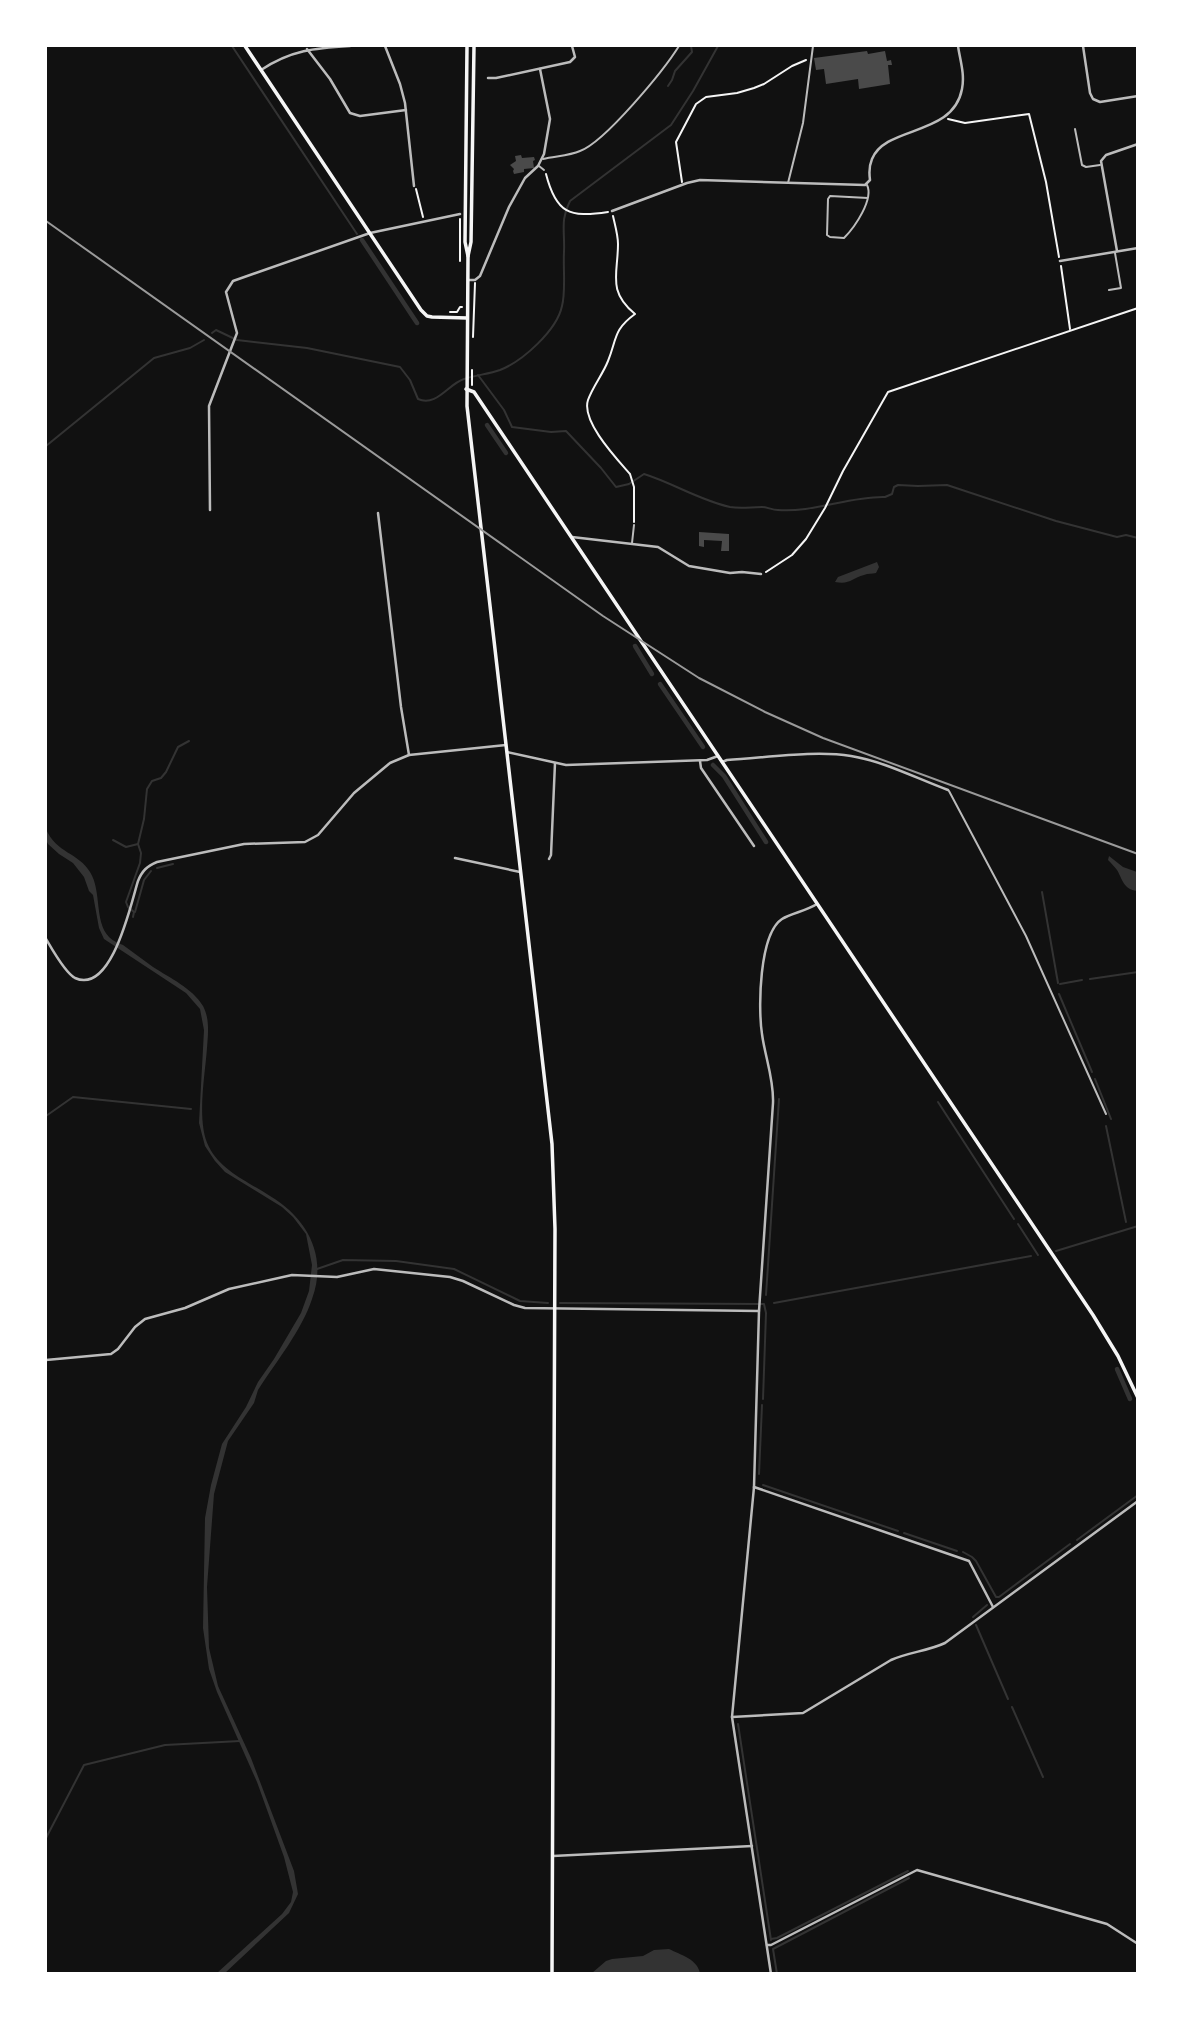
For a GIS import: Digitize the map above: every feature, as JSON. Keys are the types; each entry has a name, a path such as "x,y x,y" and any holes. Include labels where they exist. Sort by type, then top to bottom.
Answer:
{"main road":[{"path":"245,46 425,314 435,318 467,318"},
{"path":"467,46 466,386 470,441 552,1144 555,1229 552,1973"},
{"path":"468,256 471,242 474,46"},
{"path":"466,386 474,392 1093,1315 1118,1356 1138,1398"}],"street":[{"path":"261,70 282,57 307,49 350,46"},
{"path":"385,46 400,83 407,110 414,186"},
{"path":"488,78 574,60 572,46"},
{"path":"612,211 693,181 867,184 870,180 872,157 882,146 943,118 958,100 963,79 958,46"},
{"path":"1083,46 1093,99 1100,102 1138,96"},
{"path":"307,49 330,79 351,114 360,116 407,110"},
{"path":"468,280 475,280 480,276 512,201 525,178 542,159 550,119 540,69"},
{"path":"1116,251 1102,158 1138,145"},
{"path":"210,510 209,406 237,333 226,292 233,281 370,233 460,214"},
{"path":"1060,261 1138,248"},
{"path":"378,513 409,755"},
{"path":"571,537 658,547 689,566 730,573 761,574"},
{"path":"46,939 69,973 75,978 91,978 99,973 115,951 142,873 148,866 244,844 305,842 318,835 354,793 390,763 409,755 506,745"},
{"path":"507,752 555,764 571,765 663,760 700,761 718,756"},
{"path":"722,762 815,755 849,756 948,790"},
{"path":"700,761 701,768 754,846"},
{"path":"549,859 555,764"},
{"path":"455,858 521,872"},
{"path":"771,1973 732,1717 754,1487 759,1308 774,1092 760,1013 764,950 770,936 782,919 817,904"},
{"path":"46,1360 115,1352 135,1327 148,1318 185,1308 229,1289 287,1276 342,1276 374,1269 450,1277 525,1308 759,1308"},
{"path":"754,1487 969,1562 993,1607"},
{"path":"732,1717 803,1713 891,1660 934,1649 1138,1502"},
{"path":"553,1856 752,1846"},
{"path":"767,1945 917,1870 1107,1924 1138,1944"}],"lane":[{"path":"542,159 580,151 596,141 643,92 679,46"},
{"path":"788,184 803,123 813,46"},
{"path":"1075,129 1082,165 1101,165"},
{"path":"538,166 544,170"},
{"path":"867,184 870,191 868,198 846,236 839,238 827,235 830,196 868,198"},
{"path":"1109,290 1121,288 1116,251"},
{"path":"632,543 634,525"},
{"path":"948,790 1026,936 1106,1114"}],"path":[{"path":"683,185 676,142 696,104 706,97 754,88 792,66 811,59"},
{"path":"943,118 965,123 1029,114 1046,182 1070,331"},
{"path":"544,170 553,197 564,208 585,215 612,211 618,243 615,279 626,307 635,314 618,330 608,361 592,390 587,406 590,420 633,481 634,525"},
{"path":"414,186 424,222"},
{"path":"460,214 460,261"},
{"path":"474,307 475,280"},
{"path":"444,312 457,312 460,307"},
{"path":"761,574 792,555 806,539 888,392 1138,308"},
{"path":"473,372 473,382"}],"shaded area":[{"path":"877,562 879,567 876,573 866,574 848,582 835,582 838,577"},
{"path":"46,829 61,848 90,872 96,888 101,923 109,937 187,989 203,1006 208,1032 202,1112 209,1147 228,1169 294,1215 304,1227 315,1253 316,1283 308,1311 258,1390 254,1403 228,1441 214,1494 207,1587 209,1648 218,1686 251,1758 294,1871 298,1894 289,1913 225,1973 217,1973 282,1914 291,1902 293,1892 284,1857 257,1782 209,1669 203,1628 205,1518 222,1444 301,1313 309,1291 312,1265 306,1234 293,1217 282,1207 225,1172 205,1146 199,1123 204,1030 200,1009 186,993 104,939 99,928 93,895 84,877 73,863 48,844"},
{"path":"1109,856 1123,867 1137,872 1137,891 1124,884 1108,860"},
{"path":"669,1949 696,1964 700,1973 592,1973 612,1959 643,1956 654,1950"}],"building":[{"path":"867,51 868,54 885,51 887,61 891,60 892,65 888,65 890,84 859,89 858,79 826,84 824,69 816,70 814,58"},
{"path":"521,155 522,158 534,157 534,168 514,174 510,165 516,161 515,156"},
{"path":"699,532 729,534 729,551 721,551 722,541 704,540 704,547 699,546"}],"waterway":[{"path":"232,46 357,234"},
{"path":"668,86 675,71 692,52 691,46"},
{"path":"212,333 216,330 237,340 307,348 400,367 410,380 418,399 425,401 437,398 464,379 509,366 538,344 559,315 564,293 564,220 570,201 671,125 718,46"},
{"path":"362,240 417,323"},
{"path":"46,446 154,358 190,348 204,340"},
{"path":"478,375 504,410 512,427 551,432 566,431 616,487 629,484 644,474 730,507 791,510 885,497 892,494 894,487 898,485 947,485 1056,521 1117,537 1126,535 1138,538"},
{"path":"487,425 506,453"},
{"path":"635,646 652,674"},
{"path":"660,684 703,747"},
{"path":"133,917 134,912 126,902 140,863 138,844 147,789 152,781 161,778 166,772 178,747 189,741"},
{"path":"713,765 724,776 766,842"},
{"path":"113,840 126,847 138,844"},
{"path":"157,868 173,864"},
{"path":"135,912 144,880 151,871"},
{"path":"1042,892 1058,983"},
{"path":"1090,979 1138,972"},
{"path":"1060,984 1082,980"},
{"path":"1059,994 1092,1072"},
{"path":"1095,1079 1111,1119"},
{"path":"46,1116 73,1097 191,1109"},
{"path":"766,1295 779,1099"},
{"path":"938,1102 1014,1219"},
{"path":"1106,1126 1126,1222"},
{"path":"1018,1224 1038,1255"},
{"path":"1056,1251 1138,1226"},
{"path":"774,1303 1031,1256"},
{"path":"317,1269 343,1260 396,1261 454,1269 520,1301 548,1303"},
{"path":"560,1303 764,1304 763,1399"},
{"path":"1117,1369 1130,1399"},
{"path":"759,1474 762,1405"},
{"path":"763,1485 898,1531"},
{"path":"1077,1540 1138,1495"},
{"path":"904,1533 957,1551"},
{"path":"963,1552 976,1561 996,1597 999,1597 1070,1544"},
{"path":"973,1617 987,1605"},
{"path":"976,1625 1008,1699"},
{"path":"1012,1707 1043,1777"},
{"path":"738,1724 771,1940"},
{"path":"46,1838 84,1765 165,1745 240,1741"},
{"path":"771,1939 908,1871"},
{"path":"777,1974 773,1949 909,1878"}],"railway":[{"path":"46,221 603,616 699,678 823,738 1138,854"}]}
